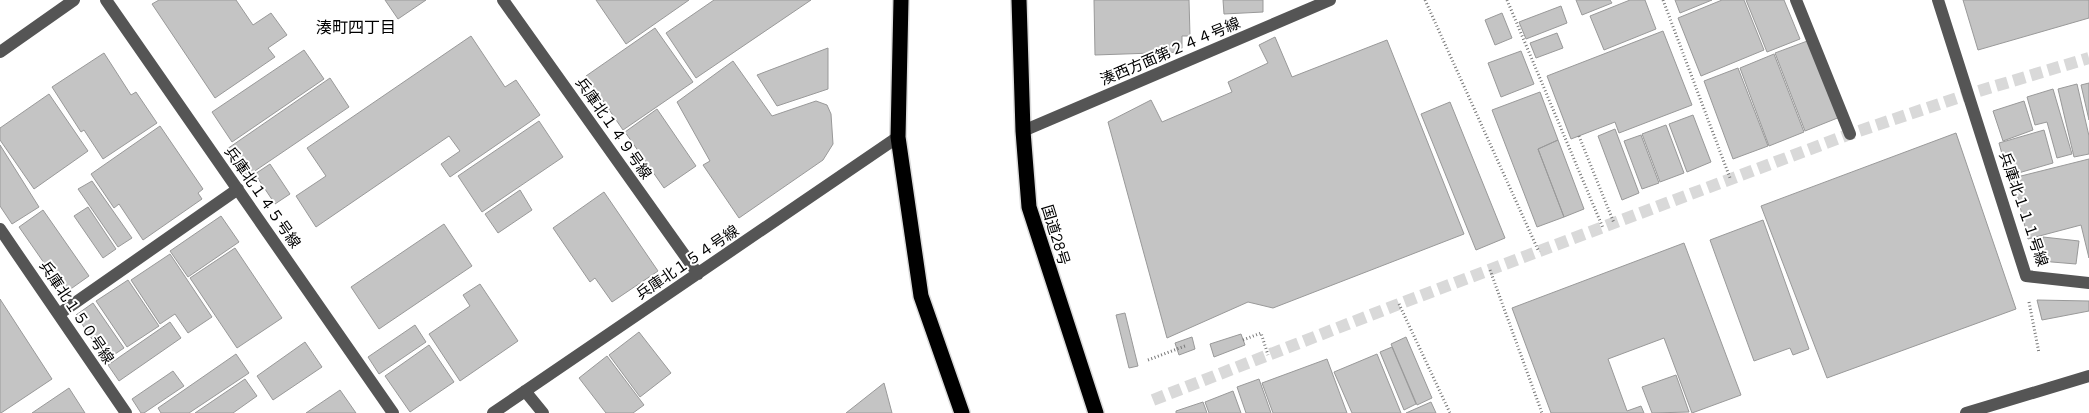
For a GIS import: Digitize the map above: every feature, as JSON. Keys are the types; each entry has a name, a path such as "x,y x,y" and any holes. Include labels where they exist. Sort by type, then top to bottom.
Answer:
{"highway":[{"path":"901,0 898,137 921,296 962,413"},
{"name":"国道28号","path":"1019,0 1023,131 1029,207 1096,413"}],"street":[{"path":"0,52 74,0"},
{"name":"兵庫北１４５号線","path":"106,0 393,413"},
{"name":"兵庫北１４９号線","path":"504,0 698,274"},
{"name":"湊西方面第２４４号線","path":"1023,131 1330,0"},
{"path":"1796,0 1850,134"},
{"name":"兵庫北１１１号線","path":"1938,0 2026,276 2089,283"},
{"name":"兵庫北１５４号線","path":"493,413 898,137"},
{"path":"59,314 238,189"},
{"name":"兵庫北１５０号線","path":"0,229 126,413"},
{"path":"1966,413 2089,376"},
{"path":"525,391 543,413"}],"path":[{"path":"1425,0 1539,252"},
{"path":"1507,0 1603,228"},
{"path":"1663,0 1730,178"},
{"path":"1579,136 1614,224"},
{"path":"1490,270 1542,413"},
{"path":"1400,304 1450,413"},
{"path":"2030,310 2039,353"},
{"path":"1243,340 1261,333 1268,355"},
{"path":"1148,360 1185,346"}],"building":[{"path":"159,0 236,0 253,25 271,13 287,35 268,48 275,57 215,98 152,4"},
{"path":"385,0 426,0 398,19"},
{"path":"596,0 689,0 626,44"},
{"path":"714,0 811,0 696,78 666,33"},
{"path":"1094,0 1189,0 1190,36 1182,36 1182,52 1095,55"},
{"path":"1223,0 1263,0 1263,12 1224,14"},
{"path":"1576,0 1610,0 1612,3 1582,15"},
{"path":"1630,0 1645,0 1656,29 1604,50 1590,16"},
{"path":"1675,0 1712,0 1680,13"},
{"path":"1722,0 1744,0 1764,50 1701,76 1678,18"},
{"path":"1746,0 1784,0 1800,39 1767,52"},
{"path":"1963,0 2089,0 2089,18 1978,50"},
{"path":"1561,6 1567,23 1526,39 1519,22"},
{"path":"1502,13 1512,38 1495,45 1485,20"},
{"path":"655,28 693,82 623,130 586,76"},
{"path":"1663,31 1692,105 1619,133 1615,122 1571,139 1547,76"},
{"path":"1557,33 1563,48 1536,58 1530,43"},
{"path":"471,36 505,87 516,80 540,115 450,177 441,164 460,151 449,136 316,227 296,196 326,176 307,148"},
{"path":"1275,37 1292,77 1387,40 1464,234 1273,308 1248,302 1167,338 1108,122 1151,100 1162,122 1232,92 1228,82 1268,63 1259,45"},
{"path":"1810,40 1840,117 1805,131 1775,53"},
{"path":"828,48 828,89 777,106 757,75"},
{"path":"304,50 324,79 232,142 212,112"},
{"path":"1521,51 1534,84 1501,97 1488,63"},
{"path":"104,53 131,95 136,92 157,123 103,159 84,130 81,132 52,87"},
{"path":"1774,54 1804,132 1769,146 1740,68"},
{"path":"733,61 772,116 816,101 827,105 831,114 833,144 823,160 739,218 703,165 710,161 677,102"},
{"path":"1738,68 1768,146 1733,159 1704,81"},
{"path":"330,78 349,107 246,177 227,149"},
{"path":"2089,83 2089,120 2081,85"},
{"path":"2077,84 2089,136 2089,154 2074,157 2058,89"},
{"path":"2053,89 2072,154 2057,158 2047,122 2035,125 2027,97"},
{"path":"1540,92 1558,140 1538,149 1564,217 1537,227 1492,110"},
{"path":"49,94 88,151 34,189 0,140 0,128"},
{"path":"2024,101 2033,130 2003,141 1993,111"},
{"path":"1450,102 1505,238 1476,250 1421,114"},
{"path":"657,109 696,166 664,188 625,132"},
{"path":"1693,115 1711,162 1687,172 1669,124"},
{"path":"539,121 563,157 482,212 458,176"},
{"path":"1666,125 1684,173 1660,182 1642,134"},
{"path":"160,126 203,189 198,193 202,199 143,240 119,204 114,208 91,174"},
{"path":"1615,129 1639,193 1622,200 1598,136"},
{"path":"2044,130 2053,163 2008,176 1999,143"},
{"path":"1956,133 2016,309 1827,378 1761,206"},
{"path":"1641,135 1659,183 1642,189 1624,141"},
{"path":"1558,140 1584,209 1564,217 1538,149"},
{"path":"0,145 39,207 12,224 0,206"},
{"path":"2089,159 2089,258 2081,225 2028,239 2013,178"},
{"path":"270,164 290,194 275,204 255,174"},
{"path":"92,181 132,238 118,247 78,189"},
{"path":"520,190 532,210 498,233 485,214"},
{"path":"604,192 658,271 612,302 595,278 590,282 553,228"},
{"path":"88,207 116,249 103,258 74,216"},
{"path":"43,210 89,276 65,293 19,227"},
{"path":"221,216 239,242 188,277 170,251"},
{"path":"1763,220 1809,349 1793,355 1790,348 1754,361 1710,240"},
{"path":"444,224 472,266 379,329 351,287"},
{"path":"2043,237 2079,241 2076,264 2040,261"},
{"path":"1684,243 1741,395 1692,413 1664,338 1608,359 1627,411 1641,406 1644,413 1551,413 1512,308"},
{"path":"235,248 282,318 237,348 190,278"},
{"path":"170,254 212,317 188,333 175,314 160,324 131,280"},
{"path":"128,280 159,326 127,347 96,301"},
{"path":"480,284 518,341 460,381 429,334 470,306 463,295"},
{"path":"0,299 52,379 1,413 0,413"},
{"path":"2037,300 2089,301 2089,311 2042,320"},
{"path":"93,303 124,348 106,360 76,315"},
{"path":"1125,313 1138,366 1129,368 1116,315"},
{"path":"170,322 181,338 119,381 108,365"},
{"path":"415,325 426,342 379,374 368,357"},
{"path":"639,332 671,373 640,397 609,355"},
{"path":"1241,334 1245,345 1214,357 1210,344"},
{"path":"1192,337 1195,349 1179,355 1175,343"},
{"path":"1406,337 1432,398 1417,405 1391,344"},
{"path":"305,342 322,367 273,400 257,376"},
{"path":"429,345 454,382 410,412 385,376"},
{"path":"1392,347 1416,404 1404,410 1380,352"},
{"path":"236,354 249,373 189,413 161,413 158,408"},
{"path":"1377,354 1401,413 1352,413 1334,372"},
{"path":"607,356 644,405 633,413 606,413 579,378"},
{"path":"1327,359 1347,413 1273,413 1262,383"},
{"path":"173,371 184,386 144,413 141,413 132,399"},
{"path":"1676,375 1689,412 1652,413 1642,387"},
{"path":"245,379 257,396 233,413 195,413"},
{"path":"1259,379 1271,413 1246,413 1237,387"},
{"path":"884,383 892,413 846,413"},
{"path":"69,388 85,413 32,413"},
{"path":"340,390 356,413 306,413"},
{"path":"1233,391 1241,413 1209,413 1205,402"},
{"path":"1203,402 1207,413 1176,413 1176,411"},
{"path":"1431,402 1436,413 1406,413"}],"tunnel":[{"path":"1153,400 1399,304 1850,134 1969,94 2089,58"}],"district":[{"name":"湊町四丁目","path":"356,27"}]}
